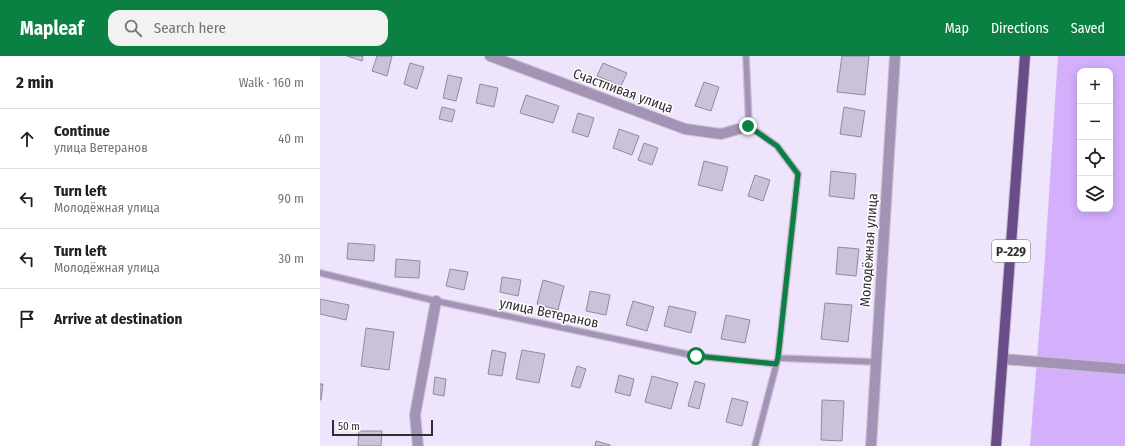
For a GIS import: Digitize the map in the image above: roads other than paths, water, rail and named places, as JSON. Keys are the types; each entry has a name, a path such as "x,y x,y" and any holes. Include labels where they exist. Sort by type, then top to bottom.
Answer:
{"main road":[{"name":"Р-229","path":"996,446 1025,56"}],"street":[{"name":"Счастливая улица","path":"490,56 685,129 721,134 748,126"},
{"name":"Молодёжная улица","path":"871,446 895,56"},
{"path":"418,446 415,415 436,301"},
{"path":"1003,359 1125,370"}],"lane":[{"path":"746,56 748,126 777,146 798,174 777,361 755,446"},
{"name":"улица Ветеранов","path":"320,274 436,301 696,356 777,361 876,362"}]}
